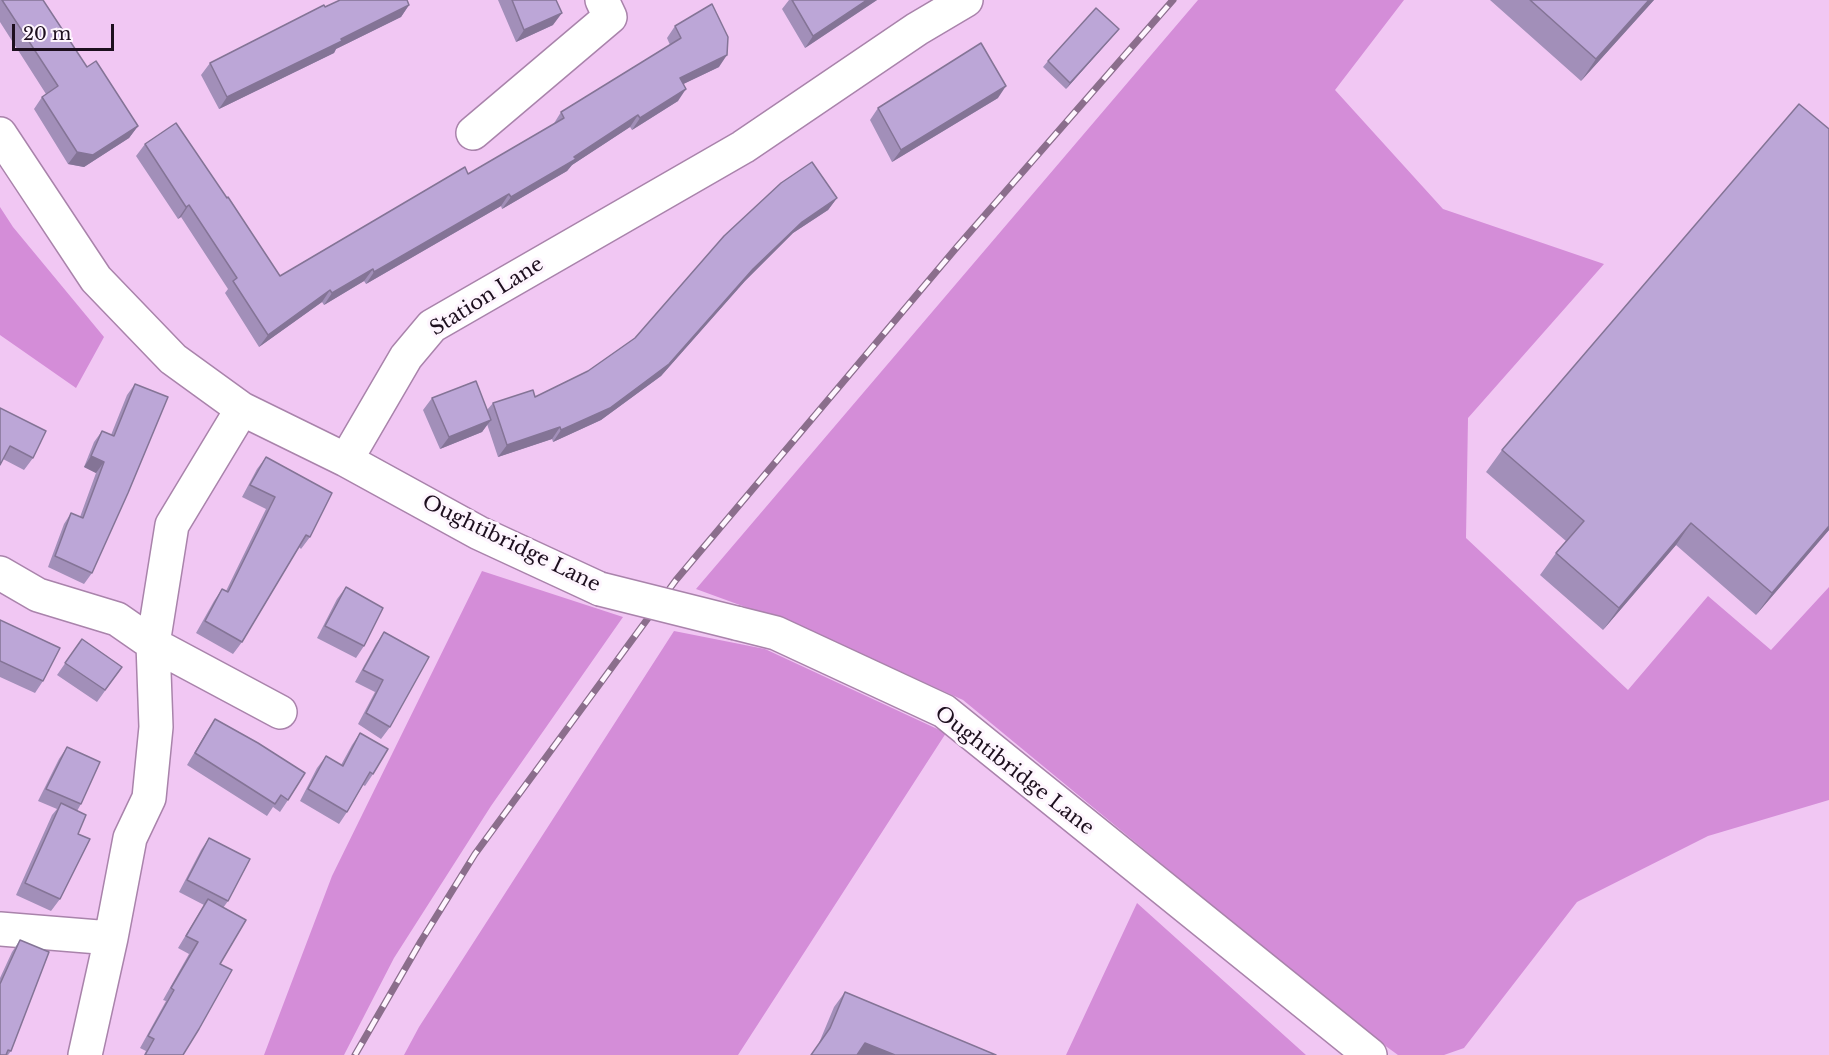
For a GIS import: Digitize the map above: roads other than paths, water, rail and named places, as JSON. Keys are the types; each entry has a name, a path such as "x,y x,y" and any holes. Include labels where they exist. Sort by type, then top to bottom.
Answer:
{"street":[{"path":"473,133 610,17 602,0"},
{"name":"Station Lane","path":"346,460 406,357 432,326 743,147 917,29 966,0"},
{"path":"0,134 96,279 173,358 242,409 346,460"},
{"path":"85,1055 130,838 149,798 156,727 153,644 172,525 242,409"},
{"name":"Oughtibridge Lane","path":"346,460 479,533 600,589 776,633 944,711 1371,1055"},
{"path":"0,573 38,595 117,619 153,644 280,712"},
{"path":"0,929 111,938"}],"railway":[{"path":"355,1055 475,854 676,580 957,247 1173,0"}]}
